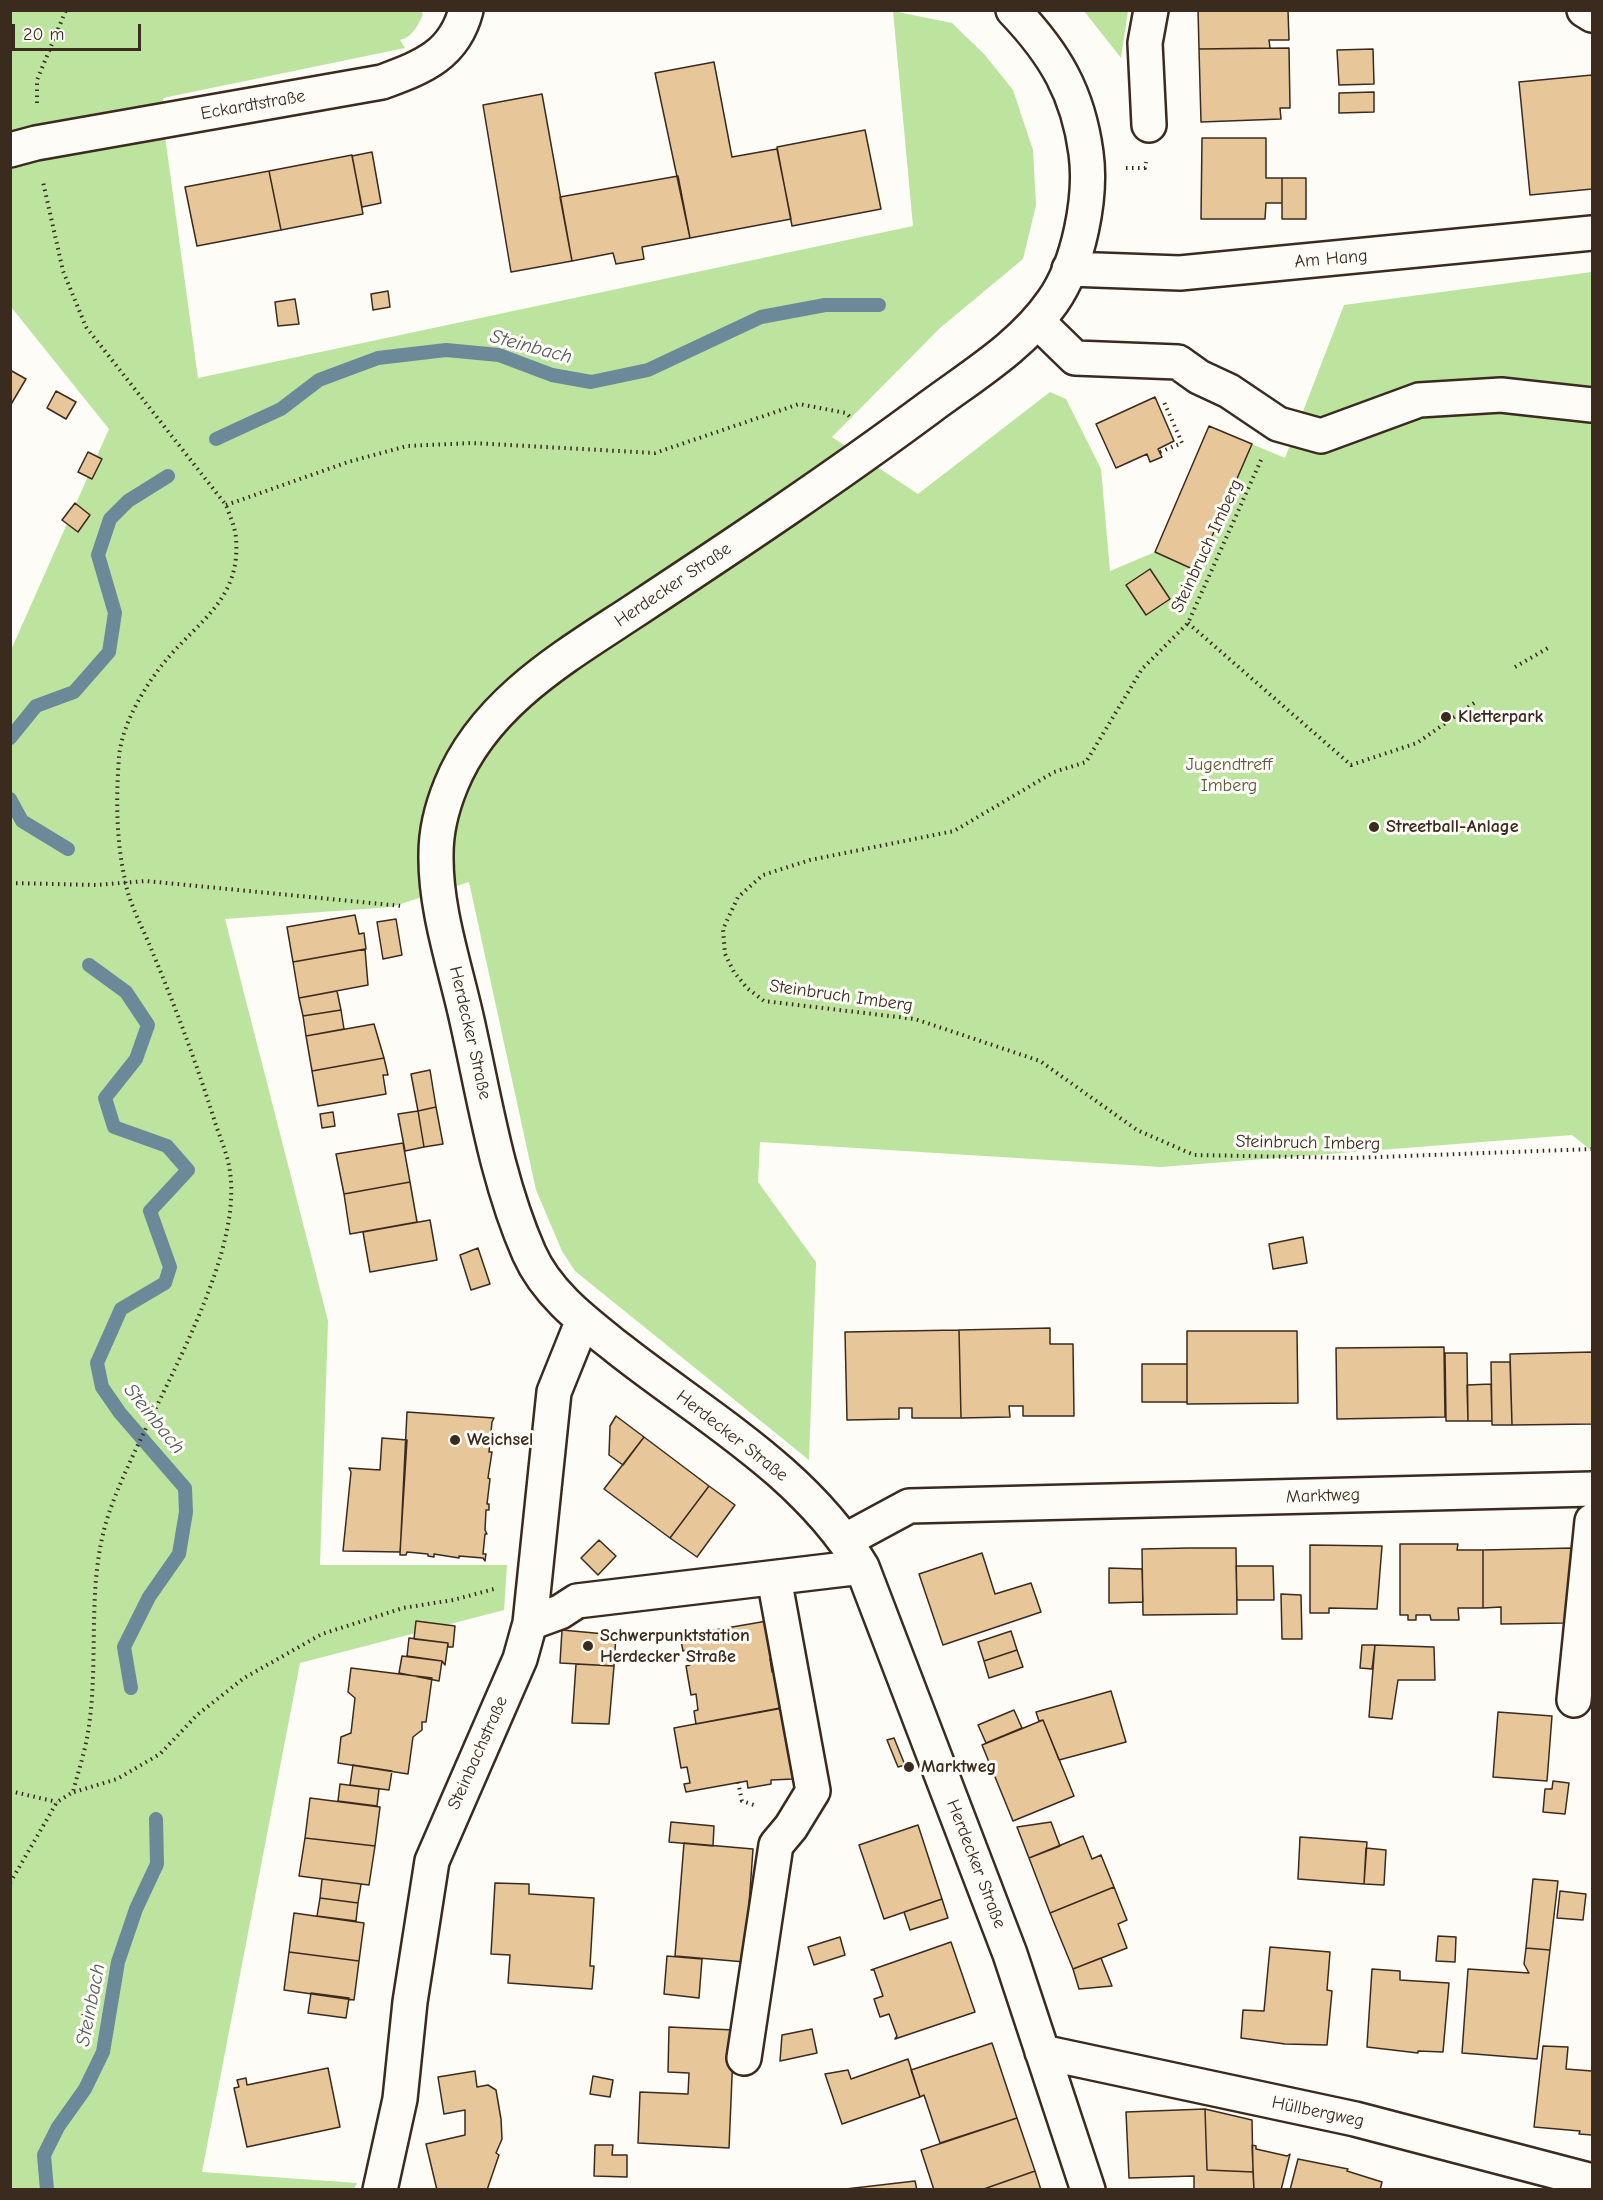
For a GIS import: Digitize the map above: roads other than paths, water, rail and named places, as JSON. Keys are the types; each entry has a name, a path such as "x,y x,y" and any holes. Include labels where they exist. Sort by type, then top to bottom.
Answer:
{"street":[{"name":"Eckardtstraße","path":"23,147 382,82 418,69 446,51 466,10"},
{"name":"Herdecker Straße","path":"1013,10 1037,35 1058,67 1075,97 1082,121 1088,167 1088,194 1083,224 1069,269 1057,296 1038,322 1006,350 841,473 542,672 488,724 464,757 440,816 435,850 442,909 504,1184 529,1253 539,1273 583,1320 776,1468 813,1502 854,1554 1010,1954 1088,2190"},
{"path":"1149,125 1145,43 1150,10"},
{"path":"1584,10 1593,15"},
{"name":"Am Hang","path":"1069,269 1180,273 1593,233"},
{"path":"1038,322 1075,358 1178,362 1199,377 1229,391 1278,424 1322,436 1419,400 1501,395 1593,405"},
{"name":"Steinbachstraße","path":"380,2190 400,2099 410,2002 432,1861 520,1659 530,1623 536,1579 554,1392 583,1320"},
{"name":"Marktweg","path":"854,1554 909,1506 1593,1489"},
{"path":"1574,1700 1593,1521"},
{"path":"530,1623 560,1612 577,1601 774,1578 854,1554"},
{"path":"744,2058 776,1845 791,1827 813,1791 818,1774 797,1669 774,1578"},
{"name":"Hüllbergweg","path":"1042,2052 1355,2119 1593,2181"}],"waterway":[{"name":"Steinbach","path":"216,439 281,409 319,380 378,358 446,350 499,355 552,375 591,382 648,370 761,317 825,305 879,305"},
{"name":"Steinbach","path":"10,738 36,706 74,692 109,652 115,613 98,555 110,519 128,501 168,476"},
{"name":"Steinbach","path":"10,799 22,821 68,849"},
{"name":"Steinbach","path":"89,965 126,992 148,1025 136,1059 105,1098 114,1127 167,1146 188,1170 150,1211 170,1267 165,1283 121,1309 97,1363 102,1387 120,1413 185,1488 186,1512 179,1554 149,1597 124,1647 131,1688"},
{"name":"Steinbach","path":"47,2190 44,2155 58,2127 85,2089 103,2052 118,1962 136,1909 157,1864 156,1819"}],"place":[{"name":"Kletterpark","path":"1446,717"},
{"name":"Streetball-Anlage","path":"1374,827"},
{"name":"Weichsel","path":"455,1440"},
{"name":"Schwerpunktstation Herdecker Straße","path":"588,1646"},
{"name":"Marktweg","path":"909,1767"}],"park label":[{"name":"Jugendtreff Imberg","path":"1229,775"}]}
